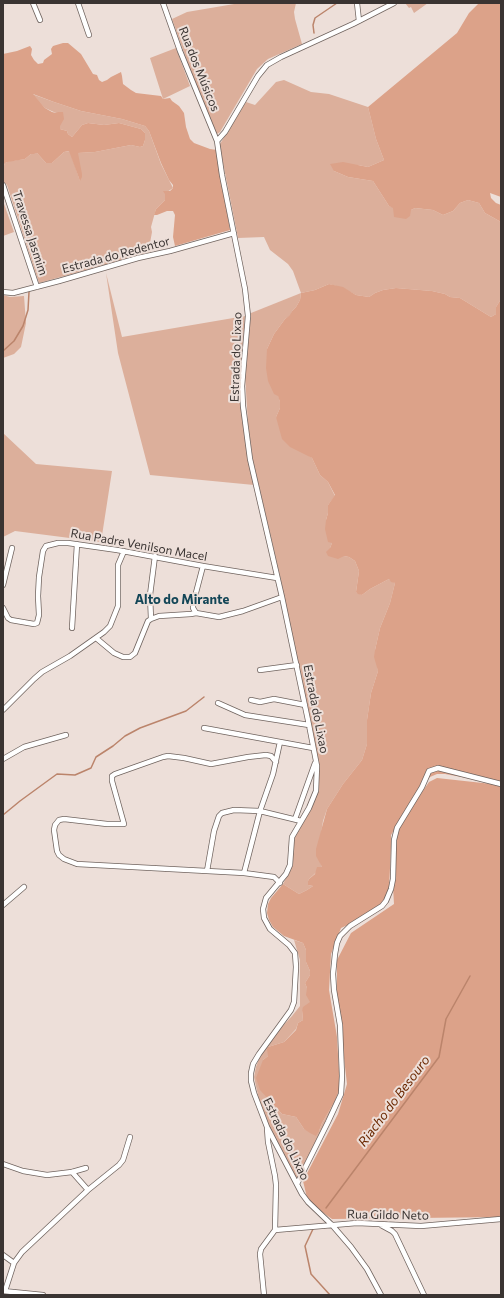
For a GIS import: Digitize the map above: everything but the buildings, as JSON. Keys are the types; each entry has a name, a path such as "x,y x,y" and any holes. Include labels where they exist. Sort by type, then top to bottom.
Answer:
{"street":[{"path":"33,3 40,20"},
{"path":"78,3 89,35"},
{"name":"Rua dos Músicos","path":"163,3 180,52 217,141"},
{"path":"358,3 359,21"},
{"path":"217,141 258,76 267,65 297,49 359,21 394,3"},
{"name":"Estrada do Lixao","path":"217,141 222,175 245,288 248,316 242,386 250,459 310,725 316,762 317,781 312,803 292,837 290,865 280,883 266,898 263,909 264,918 270,929 292,948 296,960 294,1002 291,1010 259,1054 253,1064 251,1073 254,1093 267,1127 302,1194 308,1202 332,1225 359,1257 374,1280 381,1295"},
{"name":"Travessa Jasmim","path":"3,185 37,287"},
{"name":"Estrada do Redentor","path":"3,292 13,293 37,287 138,258 170,252 234,233"},
{"name":"Rua Padre Venilson Macel","path":"3,608 8,618 11,620 34,624 37,623 40,615 38,596 40,562 44,548 51,544 58,543 77,544 124,551 277,578"},
{"path":"72,628 77,544"},
{"path":"3,585 12,548"},
{"path":"3,710 42,672 70,656 110,626 118,606 118,565 124,551"},
{"path":"151,619 150,595 155,556"},
{"path":"196,613 193,608 193,604 203,566"},
{"path":"96,638 114,653 130,658 135,653 148,621 151,619 159,616 196,613 219,617 243,611 282,597"},
{"path":"260,670 297,665"},
{"path":"251,700 260,702 274,699 305,705"},
{"path":"218,703 245,715 310,725"},
{"path":"204,728 313,748"},
{"path":"3,759 24,747 66,735"},
{"path":"244,873 260,810 274,774 280,742"},
{"path":"276,762 271,756 266,755 211,764 176,757 163,757 112,776 112,781 124,824 107,824 61,819 55,825 54,830 57,851 59,855 69,862 78,864 244,873 274,877 280,883"},
{"path":"294,819 316,762"},
{"path":"297,1184 328,1122 340,1094 342,1076 340,1025 333,974 337,943 340,936 350,926 382,906 386,901 393,879 394,840 397,828 422,787 429,771 438,768 501,784"},
{"path":"207,870 214,831 219,816 222,813 234,810 260,810 301,821"},
{"path":"3,905 24,887"},
{"path":"264,1295 260,1254 261,1249 275,1230 275,1176 268,1142 267,1127"},
{"path":"43,1295 4,1291 14,1263 22,1252 88,1190 119,1165 123,1160 130,1137"},
{"path":"3,1164 36,1174 72,1172 86,1168"},
{"path":"72,1172 88,1190"},
{"name":"Rua Gildo Neto","path":"275,1230 356,1223 420,1226 501,1219"},
{"path":"377,1224 387,1228 395,1234 424,1295"},
{"path":"3,1255 14,1263"}],"shaded area":[{"path":"240,3 296,3 294,12 295,19 302,44 268,59 257,69 220,132 217,134 193,78 172,19 187,12"},
{"path":"405,3 428,3 414,13 411,7 409,8"},
{"path":"479,3 501,3 501,197 490,193 491,198 496,203 501,205 501,222 485,213 479,203 468,200 460,203 453,211 443,215 433,210 415,208 411,210 410,216 406,219 394,217 393,208 389,206 373,181 348,177 334,171 330,164 343,162 368,167 384,160 376,139 368,107 457,33 469,13"},
{"path":"68,43 81,54 93,74 97,75 99,80 102,82 121,72 123,84 136,93 161,96 163,99 170,98 179,106 184,113 190,139 194,143 217,150 230,230 175,246 173,237 175,215 173,211 167,211 154,215 156,209 165,200 165,194 163,191 170,191 173,188 173,185 161,163 149,131 145,126 122,119 81,111 33,94 45,108 56,113 63,112 64,119 60,129 67,131 72,137 82,125 88,123 104,125 119,123 141,129 145,133 143,146 140,147 131,145 95,152 78,153 82,174 80,181 69,151 64,152 52,163 46,163 37,153 31,154 25,159 5,163 3,168 3,54 30,46 32,49 31,55 38,64 43,63 44,60 52,54 51,49 53,46"},
{"path":"176,48 190,86 163,99 150,58"},
{"path":"284,80 311,92 329,94 368,107 376,139 384,160 368,167 358,165 334,171 348,177 373,181 389,206 411,210 415,208 433,210 443,215 453,211 460,203 468,200 479,203 485,213 501,222 501,299 496,307 496,314 491,317 460,298 450,297 445,294 432,291 396,288 383,290 369,297 356,295 343,288 329,284 315,290 301,293 293,271 288,264 270,250 264,237 238,238 220,144 246,102 255,105 276,82"},
{"path":"32,94 81,111 122,119 145,126 149,131 161,164 173,188 165,194 165,200 156,209 151,227 151,252 39,283 7,185 3,181 3,168 5,163 25,159 31,154 37,153 46,163 52,163 64,152 70,151 80,181 77,153 95,152 131,145 140,147 143,146 145,133 141,129 119,123 104,125 88,123 82,125 72,137 67,131 60,129 56,113 45,108"},
{"path":"3,201 14,232 3,236"},
{"path":"106,273 122,337 245,316 240,393 254,485 150,475 118,353"},
{"path":"329,284 343,287 356,295 369,297 383,290 396,288 432,291 445,294 450,297 460,298 491,317 496,314 496,307 501,299 501,784 445,774 437,774 423,782 391,835 389,889 381,906 359,920 341,928 331,954 329,990 337,1037 340,1088 335,1101 316,1136 304,1129 296,1117 282,1114 260,1090 256,1078 263,1060 268,1056 268,1047 284,1042 296,1030 298,1023 303,1020 303,1007 310,1002 306,995 307,988 305,983 310,975 310,971 306,962 306,950 303,943 284,936 273,927 267,913 268,904 283,884 299,894 313,886 308,885 308,881 315,874 317,867 322,867 316,856 316,849 327,809 343,784 362,760 367,744 367,720 371,693 378,671 374,657 375,650 380,628 390,603 395,583 391,582 389,579 362,595 358,594 356,592 359,571 355,561 344,556 338,559 328,556 326,552 332,543 328,542 325,529 326,520 328,505 335,495 328,482 320,475 312,458 290,447 282,439 276,417 280,408 280,402 278,396 274,394 268,381 266,368 267,349 274,334 296,307 300,300 301,293 315,290"},
{"path":"301,293 300,300 296,307 274,334 267,349 280,402 280,408 276,417 312,458 320,475 328,482 335,496 328,505 326,520 332,543 330,548 355,561 359,571 356,592 362,595 389,579 395,583 390,603 380,628 375,650 378,671 371,693 367,720 367,744 362,760 343,784 327,809 321,833 320,862 322,867 308,881 308,885 313,886 299,894 283,884 293,862 293,847 296,832 317,795 319,767 280,576 253,461 248,424 245,375 251,313"},
{"path":"3,295 10,297 24,296 26,323 21,347 14,354 3,358"},
{"path":"3,433 36,464 112,471 101,542 15,531 3,537"},
{"path":"437,778 501,785 501,1217 332,1219 308,1202 303,1181 338,1114 347,1084 337,998 337,960 351,933 394,904 392,869 396,829 429,782"},
{"path":"294,940 303,943 306,950 306,962 310,975 305,983 311,1002 302,1010 303,1020 298,1023 296,1029 284,1042 268,1047 268,1056 263,1060 270,1101 282,1114 296,1117 304,1129 319,1131 335,1101 302,1172 297,1177 295,1177 276,1142 260,1104 254,1077 260,1056 277,1032 300,1006 300,960"}],"waterway":[{"path":"314,33 313,25 315,18 337,3"},
{"path":"3,351 14,341 23,326 28,310 29,292"},
{"path":"3,815 57,774 75,775 91,768 96,757 125,736 140,728 186,711 204,697"},
{"name":"Riacho do Besouro","path":"326,1208 439,1057 446,1019 470,976"},
{"name":"Riacho do Besouro","path":"313,1229 305,1246 311,1274 330,1295"}],"district":[{"name":"Alto do Mirante","path":"182,600"}]}
